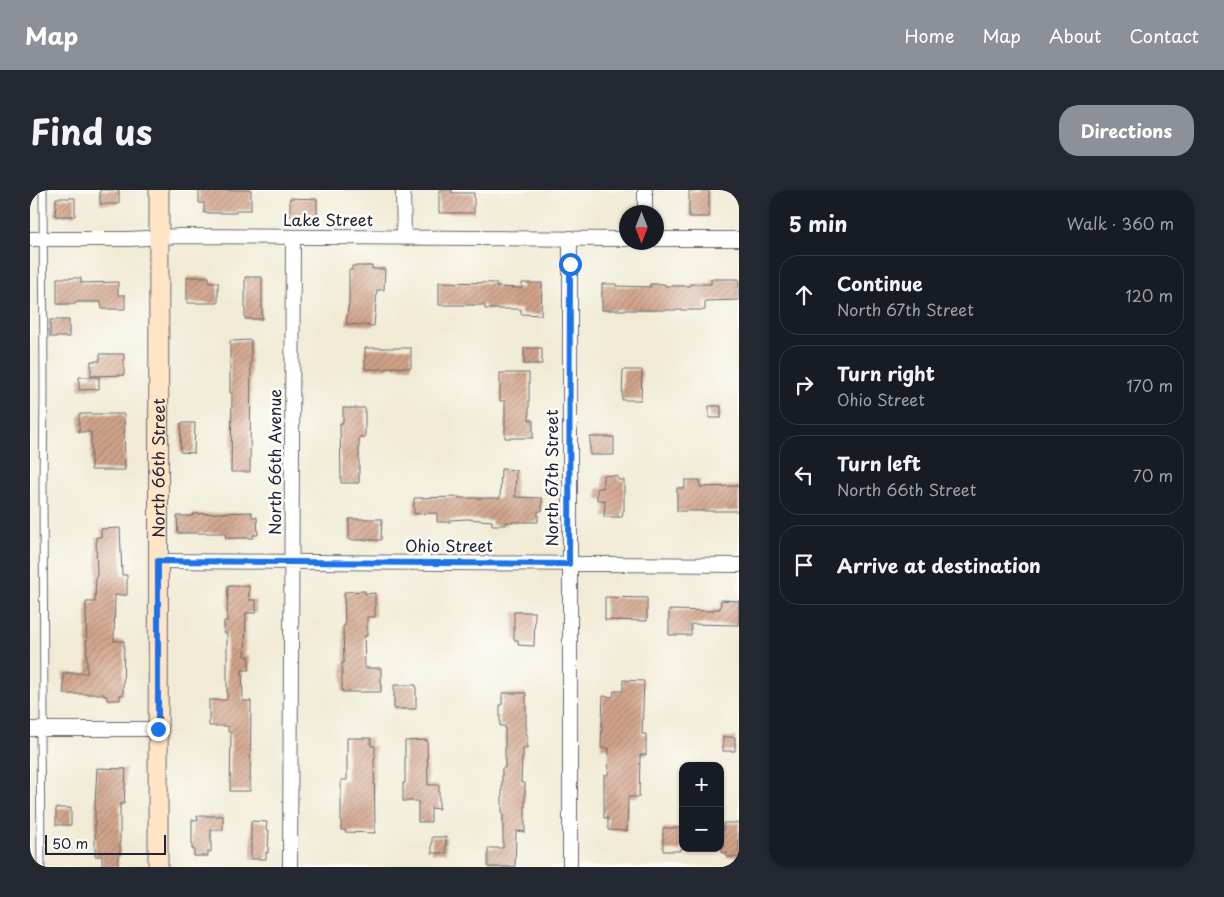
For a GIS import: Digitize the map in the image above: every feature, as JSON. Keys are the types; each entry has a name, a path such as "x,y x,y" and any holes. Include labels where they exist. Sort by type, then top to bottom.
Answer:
{"street":[{"name":"North 66th Street","path":"158,867 159,190"},
{"path":"404,190 404,238"},
{"path":"645,190 645,205"},
{"name":"Lake Street","path":"36,239 129,239 181,236 619,239"},
{"name":"North 66th Avenue","path":"290,867 293,237"},
{"name":"North 67th Street","path":"570,238 570,867"},
{"path":"664,239 739,239"},
{"name":"Ohio Street","path":"158,561 739,565"},
{"path":"38,729 158,729"}],"lane":[{"path":"41,867 38,729 44,392 36,239 43,190"}],"building":[{"path":"100,190 119,190 119,204 100,204"},
{"path":"199,190 251,190 251,210 236,210 236,213 204,213 204,203 199,203"},
{"path":"439,190 452,190 452,193 474,193 474,213 439,213"},
{"path":"689,191 709,191 709,217 689,217"},
{"path":"56,198 75,198 75,216 55,216"},
{"path":"290,198 317,199 317,216 290,216"},
{"path":"352,266 372,266 372,269 385,269 384,290 377,290 374,326 346,324 349,303 349,270 352,270"},
{"path":"187,277 209,277 209,282 218,282 218,303 187,303"},
{"path":"245,277 262,277 262,319 245,319"},
{"path":"57,278 81,278 81,283 118,282 118,295 125,295 125,309 102,309 101,302 57,304"},
{"path":"711,279 739,279 739,300 705,301 705,310 602,310 602,284 650,287 650,284 690,286 690,284 711,284"},
{"path":"439,282 496,283 496,287 522,288 522,283 542,283 541,315 521,314 521,309 485,309 485,305 439,305"},
{"path":"50,320 69,320 69,337 50,337"},
{"path":"251,340 250,472 231,472 232,393 230,393 230,341"},
{"path":"365,348 411,348 411,368 365,369"},
{"path":"524,348 542,348 542,364 524,364"},
{"path":"100,354 124,354 124,375 91,376 91,361 100,361"},
{"path":"623,370 642,370 641,400 622,400"},
{"path":"500,373 529,373 529,420 533,420 533,438 505,438 505,401 500,401"},
{"path":"79,377 99,377 99,389 79,390"},
{"path":"709,406 721,406 721,418 709,418"},
{"path":"343,408 365,408 365,437 359,437 359,483 341,483 340,423 343,423"},
{"path":"79,414 124,414 125,470 91,470 91,432 79,432"},
{"path":"181,423 195,423 194,453 180,452"},
{"path":"590,437 614,437 614,455 590,455"},
{"path":"501,469 516,470 515,497 542,498 542,511 538,511 538,522 506,522 506,525 492,525 492,521 467,519 437,522 437,513 414,514 414,498 500,498"},
{"path":"603,475 618,476 618,480 624,480 624,511 622,517 604,517 605,500 597,500 597,488 603,488"},
{"path":"685,480 700,480 700,487 739,486 739,511 677,511 677,488 685,488"},
{"path":"252,512 252,517 257,517 258,535 253,535 253,538 226,538 225,533 178,533 177,516"},
{"path":"349,519 382,519 381,540 349,540"},
{"path":"120,528 122,575 127,575 127,595 115,595 114,641 124,641 123,695 120,695 120,700 107,700 107,696 104,696 104,694 64,694 63,673 87,673 86,602 95,602 97,575 96,537 101,537 101,529"},
{"path":"228,586 249,586 249,600 256,600 256,613 246,613 245,656 249,656 249,670 242,670 243,701 251,701 250,791 230,791 231,732 228,732 228,726 209,726 209,700 227,700 227,633 224,633 224,621 227,621"},
{"path":"365,591 365,594 375,593 375,617 367,617 367,636 364,636 365,668 381,668 381,692 342,692 342,663 344,663 343,626 345,626 344,592"},
{"path":"605,597 647,598 647,621 605,620"},
{"path":"721,600 739,601 739,625 691,624 691,635 669,635 669,610 713,611 713,609 720,609"},
{"path":"514,612 535,612 534,646 518,645 518,640 514,640"},
{"path":"623,680 644,681 642,734 646,734 646,755 640,755 639,797 628,797 627,831 608,830 608,818 604,818 604,775 608,775 609,748 601,748 603,696 613,697 614,691 623,691"},
{"path":"394,685 416,685 416,709 394,709"},
{"path":"502,693 526,693 527,748 523,748 521,783 525,783 525,832 516,831 515,867 488,867 488,848 503,848 502,768 505,768 505,726 500,726"},
{"path":"723,737 735,737 735,751 723,751"},
{"path":"347,738 371,738 371,746 375,746 375,833 345,832 345,830 341,830 341,780 347,780"},
{"path":"427,740 428,785 439,785 439,809 431,808 431,822 418,822 418,801 403,801 405,741"},
{"path":"97,768 126,769 124,804 120,804 120,856 118,856 118,867 102,867 102,856 95,856"},
{"path":"56,808 71,808 71,825 56,825"},
{"path":"197,816 223,816 223,830 211,830 211,852 208,852 208,856 194,856 194,849 192,849 192,820 198,820"},
{"path":"251,821 267,822 266,830 269,830 266,859 251,859"},
{"path":"724,823 739,823 739,857 727,857 727,853 722,853 724,852"},
{"path":"663,828 679,828 679,851 663,851"},
{"path":"432,837 446,837 446,853 432,853"}],"route":[{"path":"158,729 158,561 569,564 570,264"}]}
